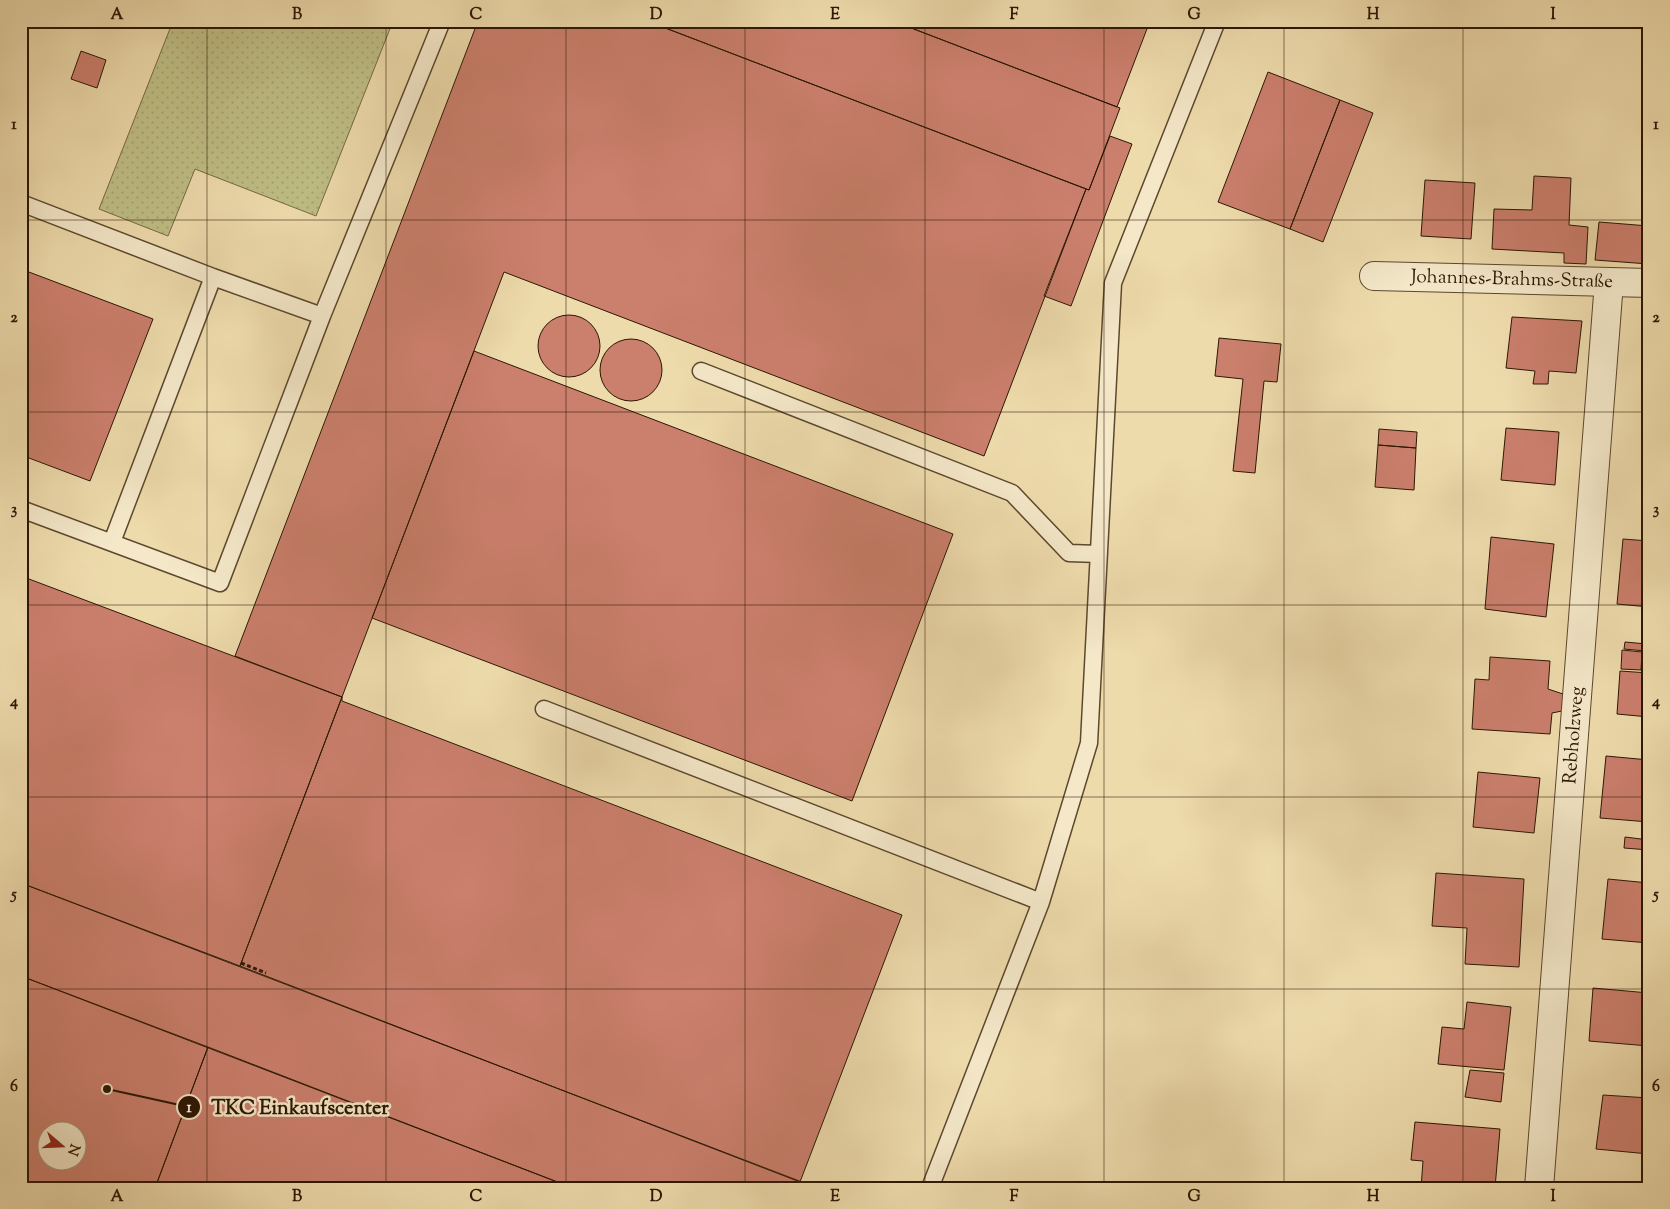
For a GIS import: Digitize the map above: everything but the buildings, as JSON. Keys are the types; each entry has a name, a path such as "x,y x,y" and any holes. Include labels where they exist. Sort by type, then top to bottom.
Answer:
{"street":[{"name":"Johannes-Brahms-Straße","path":"1374,276 1649,283"},
{"name":"Rebholzweg","path":"1539,1188 1609,282"}],"lane":[{"path":"21,509 220,583 322,316 442,21"},
{"path":"930,1188 1041,902 1089,743 1114,284 1217,21"},
{"path":"21,203 213,277 322,316"},
{"path":"112,542 213,277"},
{"path":"701,371 1012,493 1068,553 1099,554"},
{"path":"544,709 1041,902"}],"path":[{"path":"241,963 266,973"}],"shaded area":[{"path":"173,21 393,21 316,216 195,169 168,236 99,209"}],"place":[{"name":"TKC Einkaufscenter","path":"107,1089"}]}
